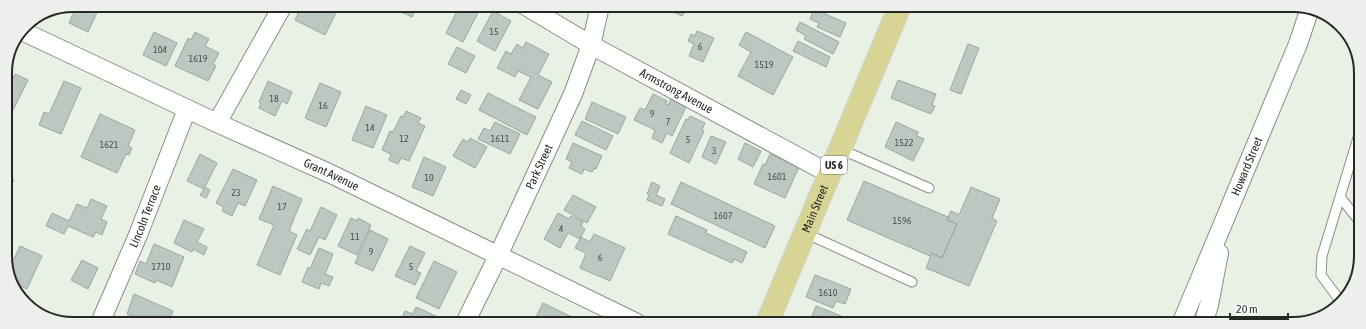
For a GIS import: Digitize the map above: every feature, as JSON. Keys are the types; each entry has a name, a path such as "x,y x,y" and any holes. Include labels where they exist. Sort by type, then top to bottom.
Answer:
{"main road":[{"name":"Main Street","path":"769,317 897,12"}],"street":[{"path":"217,123 279,12"},
{"name":"Armstrong Avenue","path":"534,12 591,45 830,174"},
{"name":"Park Street","path":"468,317 573,94 591,45 599,12"},
{"name":"Howard Street","path":"1184,317 1298,44 1308,14"},
{"name":"Grant Avenue","path":"27,33 217,123 331,174 625,317"},
{"name":"Lincoln Terrace","path":"103,317 138,236 187,109"},
{"path":"1205,317 1209,305 1225,218"}],"lane":[{"path":"840,149 929,188"},
{"path":"1337,297 1321,275 1322,256 1354,150"},
{"path":"1340,198 1354,215"},
{"path":"804,233 912,282"}],"building":[{"path":"74,12 97,12 88,32 69,23"},
{"path":"299,12 336,12 325,35 295,20"},
{"path":"401,12 414,12 412,17"},
{"path":"456,12 478,12 463,42 446,33"},
{"path":"492,12 511,21 495,51 477,41"},
{"path":"674,12 684,12 682,16"},
{"path":"813,12 821,12 846,23 840,37 817,27 819,23 810,19"},
{"path":"800,22 839,42 833,54 804,39 806,36 796,30"},
{"path":"697,31 714,38 703,62 689,56 694,44 688,41 691,34 695,36"},
{"path":"154,32 177,43 166,66 143,55"},
{"path":"195,32 209,39 205,46 219,53 213,64 216,66 208,81 175,66 188,38 191,40"},
{"path":"746,32 793,57 773,95 738,76 751,52 739,45"},
{"path":"798,41 830,57 826,67 793,51"},
{"path":"526,42 549,54 538,75 552,82 538,109 519,100 531,77 518,71 515,77 497,68 506,51 511,54 517,44 523,48"},
{"path":"968,44 979,48 961,94 950,90"},
{"path":"457,47 475,56 466,73 448,64"},
{"path":"15,74 28,80 12,112 12,78"},
{"path":"898,80 936,94 932,105 935,106 931,114 891,98"},
{"path":"64,81 81,88 61,134 39,125 44,112 49,114"},
{"path":"268,81 292,92 287,104 282,101 275,116 259,108 261,103 259,102"},
{"path":"320,83 341,92 326,127 305,118"},
{"path":"461,90 471,95 466,104 456,99"},
{"path":"488,93 536,117 527,135 479,110"},
{"path":"653,94 667,101 665,104 668,105 671,99 686,107 672,136 667,133 662,143 652,138 655,130 634,120 640,108 645,110"},
{"path":"592,102 626,117 618,134 585,119"},
{"path":"366,106 387,115 373,148 352,140"},
{"path":"406,111 421,118 418,123 425,126 409,161 401,158 398,164 389,160 391,154 382,150 390,131 393,132 401,116 403,117"},
{"path":"100,114 135,130 128,146 132,148 129,155 126,154 117,173 81,157"},
{"path":"690,116 705,123 702,130 704,131 689,163 670,153 686,119 688,120"},
{"path":"582,121 613,136 606,150 575,135"},
{"path":"495,122 520,134 510,154 478,139 484,128 490,131"},
{"path":"896,122 918,132 917,136 924,139 913,161 885,147"},
{"path":"711,136 726,142 716,164 702,157"},
{"path":"470,138 487,147 475,168 453,156 463,139 468,142"},
{"path":"573,143 602,156 596,169 594,168 592,172 584,169 582,174 569,168 572,162 566,159"},
{"path":"745,143 761,151 753,167 738,159"},
{"path":"200,154 217,163 205,187 210,190 206,198 200,195 204,189 187,181"},
{"path":"770,154 799,167 785,198 754,184 763,164 765,165"},
{"path":"424,157 446,167 433,196 412,187"},
{"path":"233,169 257,180 245,206 238,203 232,216 222,211 224,207 216,203"},
{"path":"864,181 948,217 947,220 957,224 942,258 932,253 930,256 847,220"},
{"path":"652,182 660,186 656,195 665,199 662,206 647,200 649,195 647,194"},
{"path":"681,182 775,226 765,248 671,204"},
{"path":"273,186 302,199 289,231 297,235 280,275 257,265 274,225 259,219"},
{"path":"971,187 1000,199 992,218 997,221 969,286 926,268 932,253 942,258 957,224 947,220 951,211 959,215"},
{"path":"573,195 596,207 587,223 564,210"},
{"path":"91,199 107,206 101,219 107,222 102,235 96,232 93,237 68,226 64,234 46,226 52,213 69,221 77,204 87,208"},
{"path":"321,207 337,215 325,240 319,237 310,255 297,249 307,229 310,231"},
{"path":"558,213 569,219 571,216 583,222 581,226 585,229 580,239 568,233 560,248 544,239"},
{"path":"676,216 707,230 706,233 747,252 742,263 734,259 732,263 668,234"},
{"path":"351,218 357,221 358,218 371,225 357,255 338,246"},
{"path":"184,220 204,229 197,242 207,247 204,255 193,249 192,252 174,243"},
{"path":"370,230 388,239 373,271 355,263"},
{"path":"594,234 625,248 610,281 580,268 586,253 575,248 581,237 590,242"},
{"path":"154,244 184,257 172,287 156,280 155,283 135,274 140,261 146,264"},
{"path":"20,246 42,256 27,289 20,286 13,268 12,258 14,259"},
{"path":"410,246 425,253 416,271 421,273 415,285 395,276"},
{"path":"319,248 333,254 325,274 333,277 329,286 321,283 319,289 302,282 308,267 310,269"},
{"path":"82,260 98,268 88,289 71,280"},
{"path":"434,261 457,272 439,309 416,298"},
{"path":"815,275 851,289 845,304 836,301 833,308 806,297"},
{"path":"134,294 173,311 170,317 134,317 127,314"},
{"path":"543,303 572,317 536,317"},
{"path":"816,306 844,317 811,317"},
{"path":"416,307 438,317 402,317 405,311 413,314"}]}
